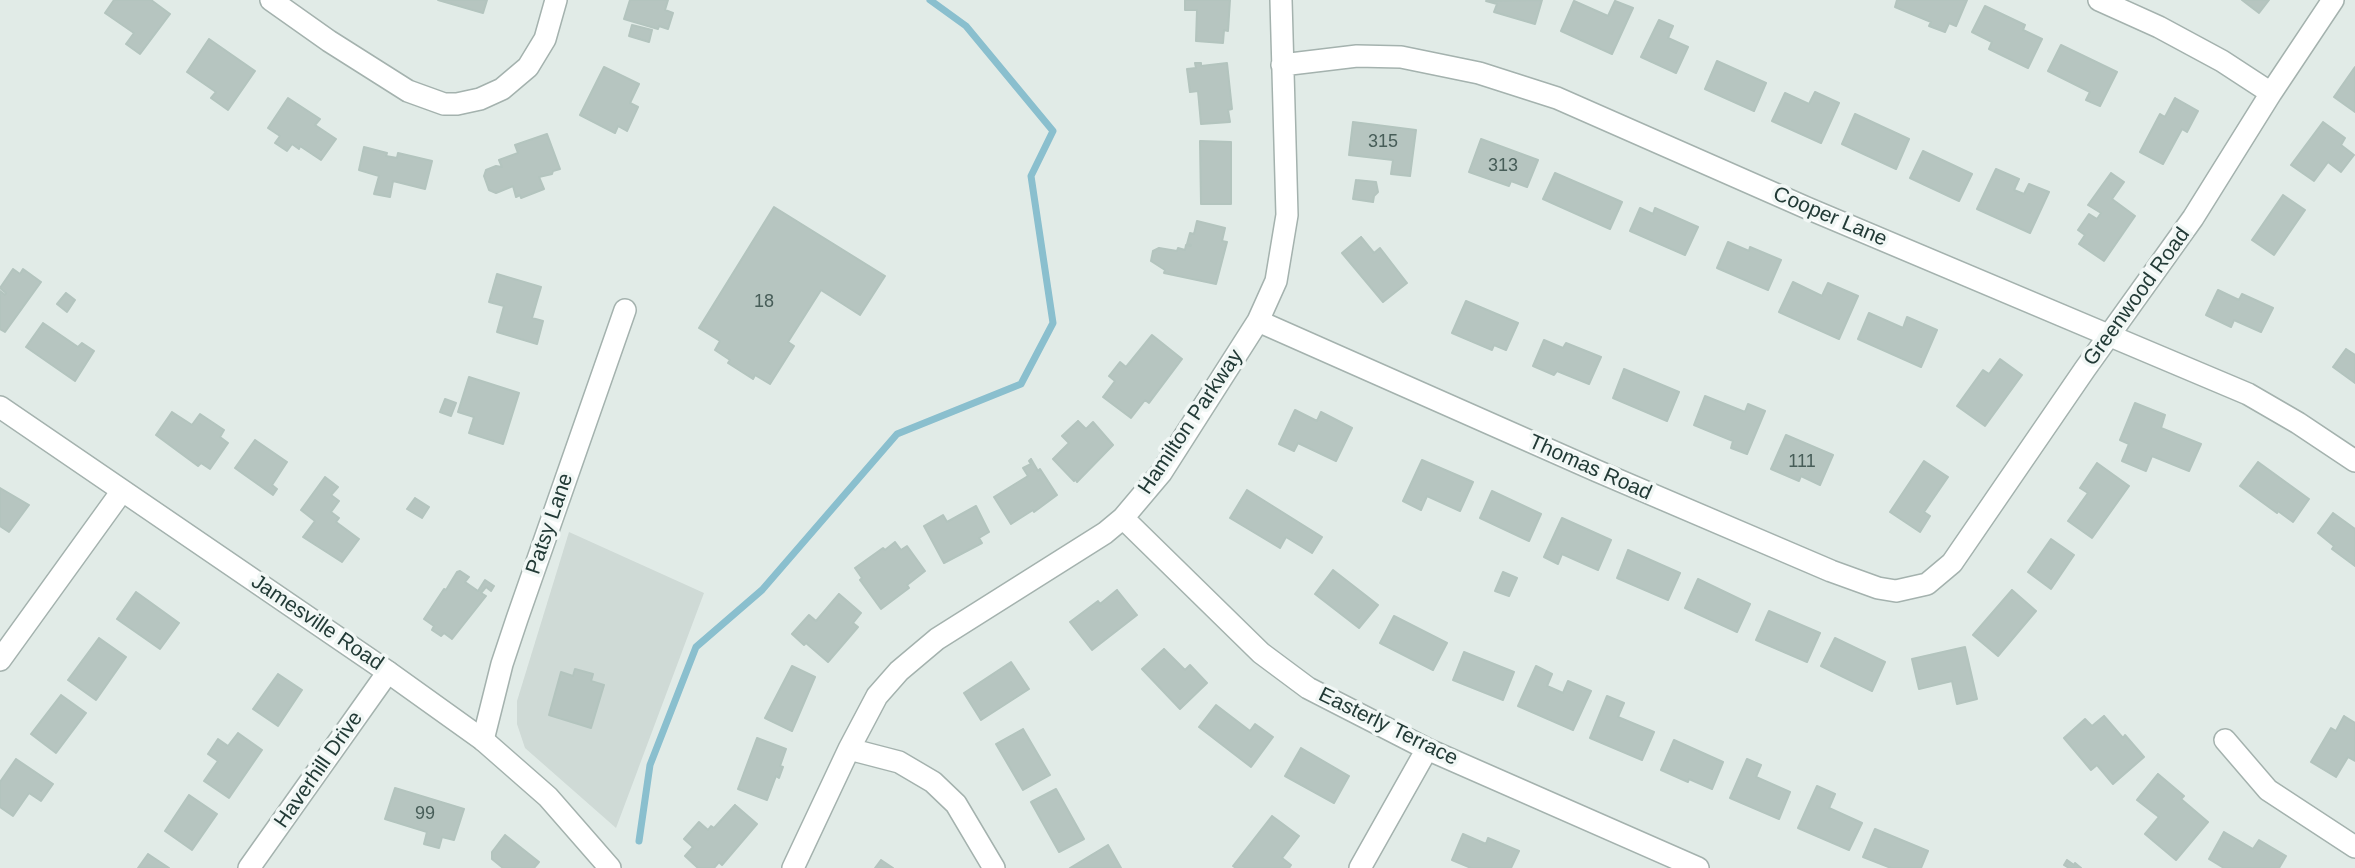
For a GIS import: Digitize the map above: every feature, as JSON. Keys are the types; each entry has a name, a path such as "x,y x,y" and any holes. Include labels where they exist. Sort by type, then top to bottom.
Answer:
{"street":[{"path":"271,0 408,91 444,104 457,104 480,99 502,89 528,67 545,39 556,0"},
{"name":"Hamilton Parkway","path":"793,868 849,748 877,696 908,663 937,639 1105,533 1123,518 1161,472 1258,321 1276,281 1286,215 1281,0"},
{"path":"2099,0 2159,27 2222,61 2270,93"},
{"name":"Greenwood Road","path":"1927,584 1952,563 2193,218 2270,93 2333,0"},
{"name":"Cooper Lane","path":"1282,65 1357,56 1401,57 1479,73 1557,98 2248,394 2355,461"},
{"name":"Patsy Lane","path":"483,740 502,664 625,310"},
{"name":"Thomas Road","path":"1258,321 1830,571 1878,588 1896,591 1927,584"},
{"name":"Jamesville Road","path":"0,407 483,740 548,797 610,868"},
{"path":"0,660 122,491"},
{"name":"Easterly Terrace","path":"1123,518 1261,653 1308,688 1427,749 1698,868"},
{"name":"Haverhill Drive","path":"249,868 388,672"},
{"path":"2225,740 2268,790 2355,847"},
{"path":"849,748 899,762 933,782 956,804 994,868"},
{"path":"1360,868 1427,749"}],"shaded area":[{"path":"569,532 704,593 616,828 525,748 517,724 517,701"}],"building":[{"path":"114,0 151,0 170,14 140,54 126,44 134,33 105,13"},
{"path":"438,0 487,0 483,13"},
{"path":"630,0 668,0 665,10 673,13 668,29 659,26 658,29 624,19"},
{"path":"1185,0 1230,0 1228,31 1224,30 1223,43 1196,41 1197,10 1185,10"},
{"path":"1542,0 1535,24 1494,12 1497,4 1486,1"},
{"path":"1897,0 1967,0 1956,26 1949,23 1945,32 1929,26 1931,22 1895,7"},
{"path":"2242,0 2269,0 2259,13"},
{"path":"1574,1 1608,16 1615,1 1633,8 1612,54 1561,31"},
{"path":"1985,6 2025,25 2023,30 2042,39 2028,68 1989,49 1992,42 1972,32"},
{"path":"1659,20 1673,26 1668,38 1688,47 1676,73 1641,57"},
{"path":"632,25 652,30 649,42 629,36"},
{"path":"209,39 255,71 228,110 211,98 216,92 187,72"},
{"path":"2061,45 2117,72 2100,106 2086,100 2090,92 2048,71"},
{"path":"1717,61 1766,83 1754,111 1705,89"},
{"path":"1195,63 1201,63 1201,66 1227,63 1232,109 1228,110 1230,122 1201,124 1198,91 1190,92 1187,69 1196,68"},
{"path":"604,67 639,84 630,103 638,107 627,131 618,126 615,133 580,115"},
{"path":"2355,67 2355,112 2334,97"},
{"path":"1815,92 1839,103 1821,143 1772,121 1785,93 1809,104"},
{"path":"288,98 320,119 315,125 336,139 321,160 300,146 299,149 292,144 287,151 275,143 280,136 268,128"},
{"path":"2175,98 2198,111 2187,132 2182,129 2163,164 2140,152 2160,114 2165,117"},
{"path":"1855,114 1909,139 1896,169 1842,144"},
{"path":"1353,122 1416,130 1410,176 1391,174 1393,160 1349,155"},
{"path":"2323,122 2345,138 2341,145 2354,155 2341,172 2328,162 2314,181 2291,165"},
{"path":"547,134 560,169 539,177 544,189 521,198 520,195 516,197 513,186 496,193 489,190 484,176 486,170 502,167 499,160 518,153 515,145"},
{"path":"1481,139 1538,160 1527,187 1511,181 1509,186 1469,172"},
{"path":"1200,141 1231,142 1231,204 1201,204"},
{"path":"364,147 387,153 386,156 397,158 398,153 432,161 425,189 393,181 390,197 374,194 379,176 359,170"},
{"path":"1923,151 1972,174 1959,201 1910,178"},
{"path":"1996,169 2019,179 2014,190 2024,194 2029,184 2049,192 2030,233 1977,209"},
{"path":"1555,173 1622,202 1610,229 1543,199"},
{"path":"2111,173 2124,182 2112,199 2135,216 2104,261 2079,244 2085,235 2078,230 2089,214 2097,219 2101,213 2088,205"},
{"path":"1356,180 1376,182 1378,192 1373,202 1353,199"},
{"path":"2283,195 2305,210 2274,255 2252,240"},
{"path":"774,207 885,276 860,315 821,290 788,342 794,346 770,384 755,375 753,379 728,363 730,360 715,350 720,341 699,328"},
{"path":"1640,208 1653,214 1655,208 1698,227 1685,255 1630,231"},
{"path":"1197,221 1225,228 1222,241 1227,242 1216,284 1164,273 1165,270 1151,261 1153,251 1159,248 1177,251 1178,248 1185,250 1186,245 1191,246 1187,244 1190,233 1194,234"},
{"path":"1361,237 1374,253 1380,248 1407,283 1383,302 1342,253"},
{"path":"1728,242 1749,251 1750,247 1781,260 1768,290 1717,268"},
{"path":"13,269 20,274 23,269 41,282 5,332 0,329 0,291 5,295 6,293 0,288"},
{"path":"497,274 541,287 532,318 543,321 537,344 497,332 504,306 489,302"},
{"path":"1793,282 1822,296 1828,283 1858,296 1839,339 1779,312"},
{"path":"2218,290 2239,300 2242,294 2273,308 2261,332 2234,320 2231,327 2206,315"},
{"path":"66,293 75,300 67,312 57,304"},
{"path":"1466,301 1518,323 1506,350 1494,345 1492,350 1452,333"},
{"path":"1869,313 1903,328 1907,317 1937,330 1921,367 1858,339"},
{"path":"43,323 78,347 82,343 94,351 75,381 26,347"},
{"path":"1152,335 1182,359 1149,403 1145,400 1131,418 1103,397 1115,381 1109,376 1120,362 1126,367"},
{"path":"1544,340 1563,348 1566,343 1601,357 1589,384 1557,371 1554,375 1533,366"},
{"path":"2346,349 2355,355 2355,383 2333,367"},
{"path":"2000,359 2022,375 1985,426 1957,406 1983,370 1989,374"},
{"path":"1624,369 1679,392 1667,421 1613,398"},
{"path":"469,377 519,393 503,444 469,433 474,417 458,412"},
{"path":"1705,396 1745,412 1748,404 1765,411 1747,454 1731,448 1733,441 1694,425"},
{"path":"445,399 456,403 451,416 440,412"},
{"path":"2135,403 2165,415 2161,428 2201,444 2189,471 2152,456 2146,471 2122,461 2129,444 2120,440"},
{"path":"1295,410 1317,421 1321,412 1352,428 1336,461 1298,443 1294,451 1279,444"},
{"path":"172,412 192,425 200,414 224,430 220,437 228,443 210,469 201,463 198,466 156,435"},
{"path":"1078,421 1086,429 1093,422 1113,445 1077,482 1053,459 1069,443 1062,436"},
{"path":"1786,435 1833,455 1820,485 1801,476 1799,481 1771,469"},
{"path":"255,440 287,462 272,485 277,489 273,495 235,468"},
{"path":"1031,459 1057,495 1034,512 1033,510 1011,524 994,497 1028,476 1023,468 1031,464"},
{"path":"1422,460 1473,482 1460,511 1427,496 1421,510 1403,501"},
{"path":"1924,461 1948,477 1924,512 1930,516 1920,532 1890,512"},
{"path":"2258,462 2309,499 2293,522 2240,486"},
{"path":"2097,463 2129,486 2092,538 2068,521 2088,493 2080,488"},
{"path":"325,477 338,487 331,495 339,501 331,512 339,518 336,522 359,539 342,562 303,537 315,521 301,510"},
{"path":"0,488 29,505 9,532 0,526"},
{"path":"1247,490 1322,537 1312,553 1286,537 1280,548 1230,518"},
{"path":"1492,491 1541,514 1529,541 1480,518"},
{"path":"415,498 429,507 422,518 407,509"},
{"path":"976,506 989,532 979,538 982,543 944,563 924,526 943,515 947,522"},
{"path":"2333,513 2355,529 2355,566 2332,549 2334,546 2318,533"},
{"path":"1562,518 1611,540 1598,570 1562,554 1558,564 1544,557"},
{"path":"2051,539 2074,555 2051,589 2028,572"},
{"path":"895,542 901,550 907,546 925,571 907,585 909,588 881,609 860,580 862,578 855,568"},
{"path":"1628,550 1680,573 1668,600 1617,578"},
{"path":"1333,570 1378,605 1359,628 1315,594"},
{"path":"460,571 469,577 465,582 478,591 485,580 494,586 491,591 486,587 481,593 486,596 452,639 444,633 441,636 432,630 434,626 424,619"},
{"path":"1503,572 1517,578 1509,596 1495,591"},
{"path":"1698,579 1750,604 1737,632 1685,608"},
{"path":"1117,590 1137,615 1092,650 1070,622"},
{"path":"2012,590 2036,611 1998,656 1973,635"},
{"path":"136,592 179,623 160,649 117,619"},
{"path":"839,594 861,613 853,623 858,627 828,662 792,634 809,615 816,621"},
{"path":"1769,611 1820,633 1807,662 1756,640"},
{"path":"1394,616 1447,643 1433,670 1380,643"},
{"path":"99,638 126,657 96,700 68,680"},
{"path":"1835,638 1885,662 1872,691 1821,666"},
{"path":"1965,647 1977,699 1957,704 1952,681 1919,689 1912,659"},
{"path":"1164,649 1185,670 1190,665 1207,683 1180,709 1142,669"},
{"path":"1464,652 1514,672 1503,700 1453,680"},
{"path":"1011,662 1029,689 981,720 964,693"},
{"path":"792,666 815,677 792,731 765,718"},
{"path":"1536,666 1552,674 1547,686 1563,693 1568,681 1591,691 1573,730 1518,706"},
{"path":"575,669 593,674 591,681 604,685 591,728 549,715 561,672 573,676"},
{"path":"278,674 302,690 278,726 253,709"},
{"path":"61,695 86,713 56,753 31,734"},
{"path":"1607,696 1624,703 1618,717 1654,732 1642,760 1590,738"},
{"path":"1216,705 1250,731 1255,724 1273,737 1251,767 1199,727"},
{"path":"2104,716 2144,757 2113,784 2097,765 2091,770 2064,738 2085,719 2092,726"},
{"path":"2344,716 2355,723 2355,761 2348,757 2336,777 2311,762 2331,728 2336,731"},
{"path":"1023,729 1050,775 1023,790 996,744"},
{"path":"238,733 262,750 229,798 204,781 218,761 208,754 218,739 228,746"},
{"path":"757,738 786,749 779,778 776,776 767,800 738,789"},
{"path":"1674,740 1723,762 1712,789 1661,770"},
{"path":"1301,748 1349,776 1334,803 1285,776"},
{"path":"16,759 53,784 41,801 29,793 13,816 0,807 0,782"},
{"path":"1747,759 1761,765 1756,777 1790,792 1779,819 1730,798"},
{"path":"2158,774 2184,796 2181,799 2208,822 2176,860 2145,834 2159,817 2137,800"},
{"path":"1817,786 1835,794 1829,808 1862,823 1849,850 1798,828"},
{"path":"395,788 464,809 454,840 442,837 439,848 424,844 427,832 385,819"},
{"path":"1056,789 1084,839 1059,852 1031,802"},
{"path":"189,795 217,814 192,850 165,831"},
{"path":"735,805 757,824 722,865 719,862 714,868 698,868 685,856 693,847 684,839 699,822 708,830 711,826 714,828"},
{"path":"1272,816 1299,836 1282,858 1291,865 1289,868 1233,866"},
{"path":"1875,829 1928,851 1921,868 1891,868 1863,857"},
{"path":"2224,832 2253,849 2259,840 2286,856 2279,868 2224,868 2209,859"},
{"path":"1463,834 1486,844 1488,838 1519,851 1511,868 1471,868 1452,860"},
{"path":"505,835 539,862 534,868 503,868 492,859 492,852"},
{"path":"1108,845 1121,868 1070,868"},
{"path":"148,854 169,868 138,868"},
{"path":"881,860 893,868 875,868"},
{"path":"2067,860 2081,868 2069,868 2064,865"}],"waterway":[{"path":"639,841 650,765 696,647 762,590 897,434 1021,384 1053,323 1031,176 1053,131 966,26 930,0"}]}
